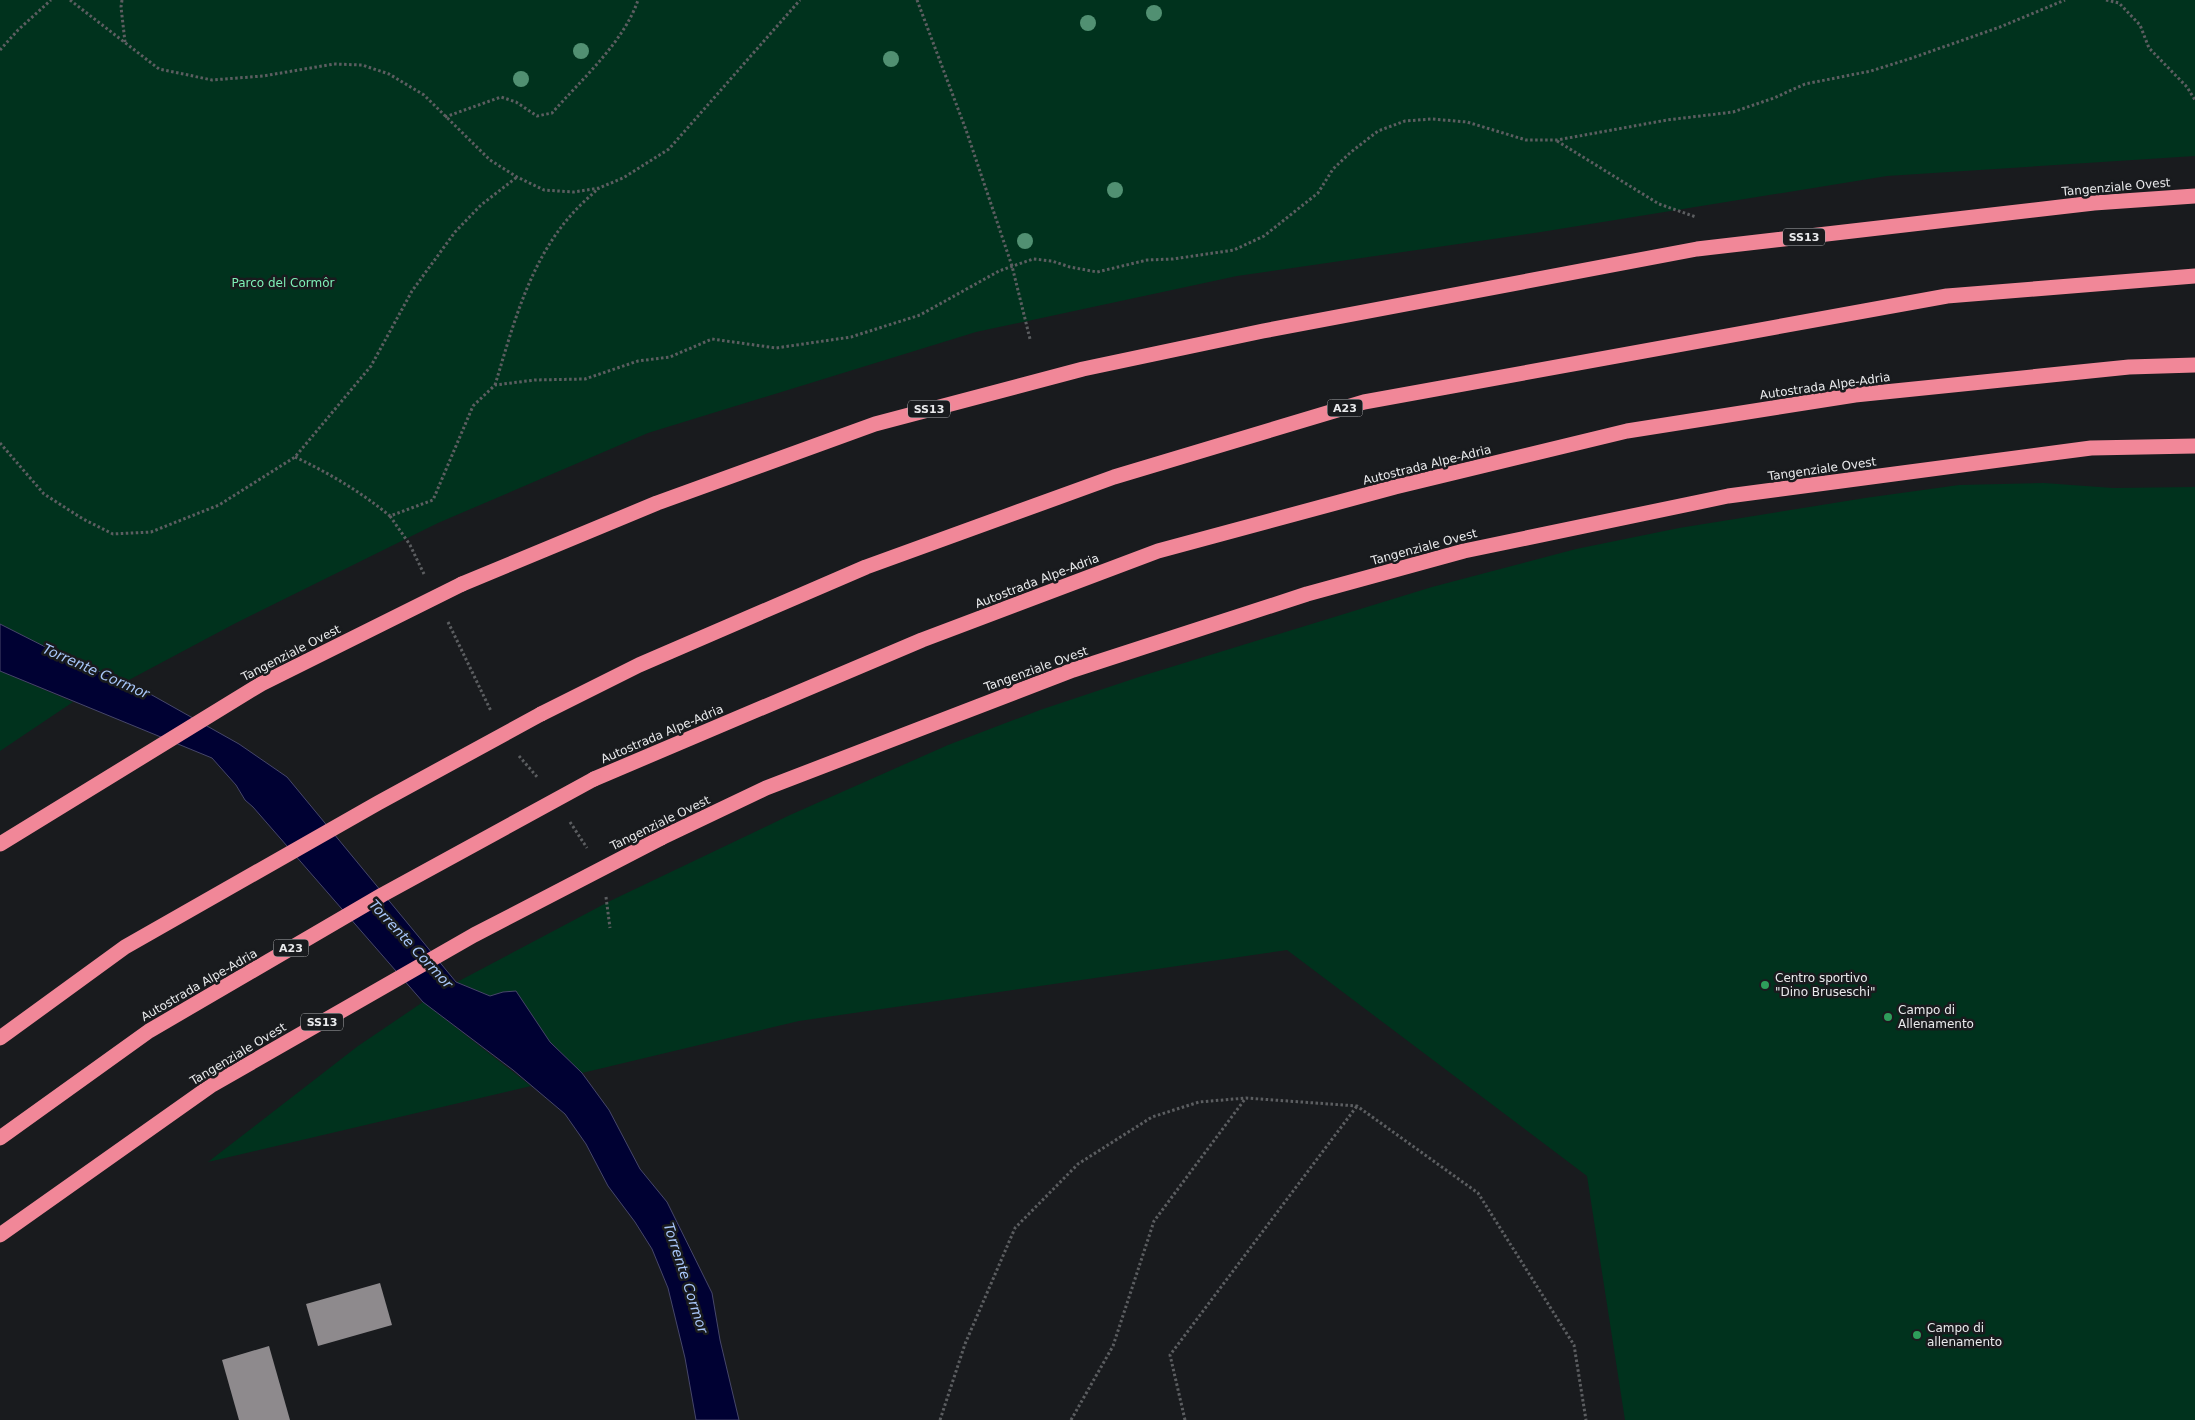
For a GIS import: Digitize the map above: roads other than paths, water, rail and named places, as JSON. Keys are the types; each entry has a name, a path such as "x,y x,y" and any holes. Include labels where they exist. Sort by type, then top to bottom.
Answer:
{"highway":[{"name":"Tangenziale Ovest","path":"0,844 261,684 462,584 657,503 875,424 1083,369 1263,330 1697,249 2094,203 2195,196"},
{"name":"A23","path":"0,1038 125,947 361,813 541,714 639,665 866,567 1114,477 1364,402 1947,296 2195,276"},
{"name":"Autostrada Alpe-Adria","path":"0,1138 149,1031 382,895 594,779 922,640 1158,551 1395,487 1627,431 1855,395 2129,367 2195,365"},
{"name":"Tangenziale Ovest","path":"0,1234 212,1085 474,935 662,838 766,788 1073,670 1307,594 1464,551 1728,496 2091,448 2195,446"}],"water":[{"name":"Torrente Cormor","path":"0,624 83,666 127,681 239,744 287,777 456,982 490,996 516,991 550,1042 582,1073 609,1110 640,1169 667,1202 712,1293 720,1340 739,1420 696,1420 685,1358 668,1288 652,1249 635,1222 608,1186 586,1144 565,1114 513,1070 423,1002 245,800 236,785 212,758 0,671"}],"place":[{"name":"Centro sportivo \"Dino Bruseschi\"","path":"1765,985"},
{"name":"Campo di Allenamento","path":"1888,1017"},
{"name":"Campo di allenamento","path":"1917,1335"}],"park label":[{"name":"Parco del Cormôr","path":"283,283"}]}
